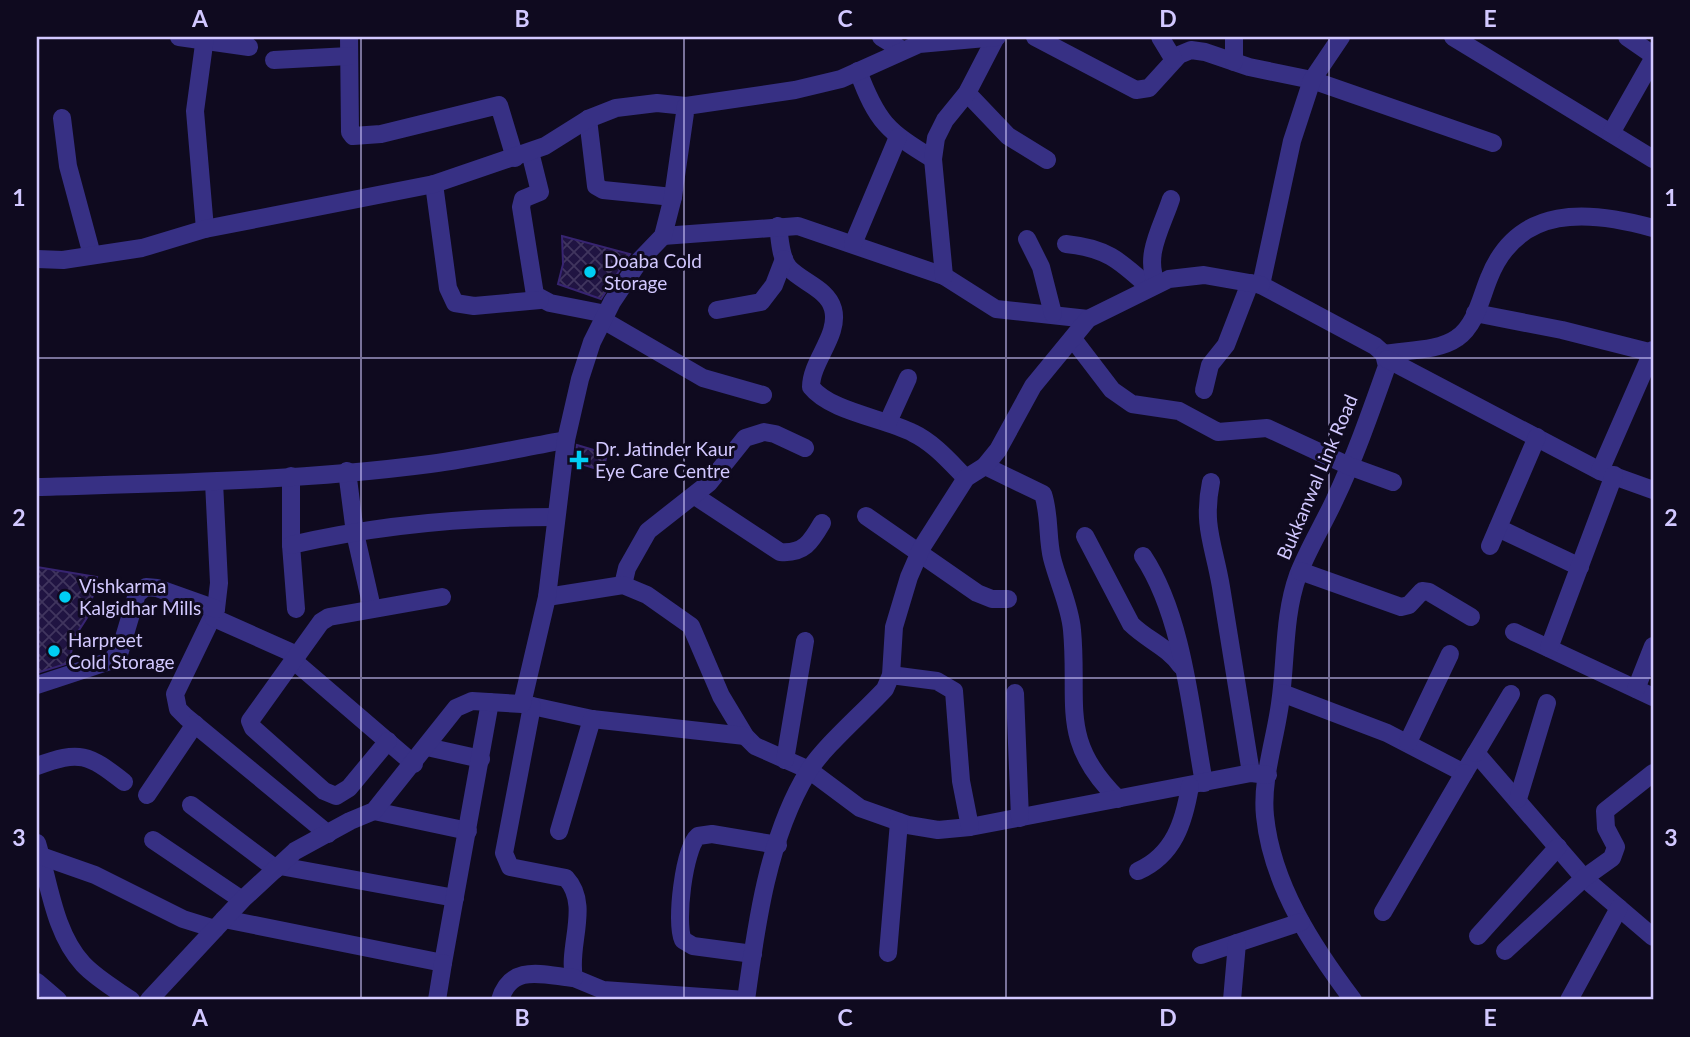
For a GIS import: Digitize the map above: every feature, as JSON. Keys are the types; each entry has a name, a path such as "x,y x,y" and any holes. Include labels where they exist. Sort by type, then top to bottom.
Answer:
{"street":[{"path":"179,37 204,38 249,47"},
{"path":"349,37 350,132 353,136 381,134 499,105 540,192 523,200 521,207 532,283 540,300"},
{"path":"37,259 63,260 142,248 205,229 435,184 523,155 588,119 616,108 657,103 686,106 795,90 841,79 858,71 893,42 919,44 997,37"},
{"path":"944,276 933,159 936,138 945,120 967,93 997,37"},
{"path":"1035,37 1136,90 1149,88 1174,60 1191,50 1312,80 1493,143"},
{"path":"1160,37 1174,60"},
{"path":"1234,37 1234,62"},
{"path":"1204,390 1210,365 1226,345 1255,284 1292,141 1312,80 1341,37"},
{"path":"1453,37 1653,159"},
{"path":"1611,133 1653,57 1627,37"},
{"path":"204,38 195,111 205,229"},
{"path":"274,60 349,56"},
{"path":"858,71 878,117 898,137 933,159"},
{"path":"967,93 1008,136 1047,160"},
{"path":"574,978 578,910 573,886 566,878 510,867 504,853 547,597 566,440 580,379 604,317 640,260 663,236 673,197 686,106"},
{"path":"62,118 68,166 92,256"},
{"path":"588,119 596,186 603,190 673,197"},
{"path":"853,244 898,137"},
{"path":"435,184 448,288 455,303 474,306 540,300 604,317 703,378 763,395"},
{"path":"1153,285 1150,257 1171,199"},
{"path":"1385,357 1452,341 1460,336 1475,313 1500,256 1522,232 1545,221 1576,216 1628,221 1653,228"},
{"path":"663,236 778,226 814,230 944,276 996,309 1088,319"},
{"path":"778,226 784,259 789,268 823,294 833,309 831,331 814,369 811,387 821,398 888,422 926,440 966,478"},
{"path":"1027,239 1041,267 1053,314"},
{"path":"1066,244 1099,249 1115,257 1153,285"},
{"path":"717,310 761,302 774,285 784,259"},
{"path":"500,1000 507,982 518,976 531,974 574,978 603,990 746,1000 765,880 778,845 809,770 885,689 891,675 894,627 919,553 966,478 985,466 998,450 1033,386 1088,319 1153,285 1169,279 1204,275 1255,284 1385,357 1537,437 1607,473 1653,490"},
{"path":"1475,313 1563,330 1653,352 1607,473 1580,567 1549,649"},
{"path":"1073,339 1112,390 1132,404 1179,411 1218,432 1267,428 1349,466 1393,482"},
{"name":"Bukkanwal Link Road","path":"1353,1000 1325,962 1301,922 1278,871 1265,816 1259,774 1282,693 1283,650 1300,570 1349,466 1387,366 1385,357"},
{"path":"888,422 908,378"},
{"path":"623,585 627,568 648,531 661,518 695,496 709,483 737,444 754,433 775,434 805,448"},
{"path":"1490,546 1537,437"},
{"path":"37,486 214,482 291,477 430,464 566,440"},
{"path":"985,466 1043,494 1052,557 1072,628 1073,701 1079,746 1100,781 1118,799"},
{"path":"347,471 355,533 372,608"},
{"path":"291,477 290,545 296,609"},
{"path":"214,482 219,583 215,614 175,694 178,709 328,834"},
{"path":"547,597 623,585 647,595 691,626 721,696 745,736 755,746 809,770 860,808 899,822 938,830 970,827 1259,774 1207,527 1211,482"},
{"path":"695,496 780,551 794,553 805,548 822,523"},
{"path":"866,516 985,597 1008,599"},
{"path":"290,545 355,533 503,517 556,517"},
{"path":"1498,528 1580,567"},
{"path":"1085,536 1131,624 1142,636 1172,654 1181,666"},
{"path":"1138,871 1163,856 1171,845 1197,784 1181,666 1165,594 1143,556"},
{"path":"1300,570 1401,607 1409,605 1422,591 1429,592 1471,617"},
{"path":"37,685 110,662 120,651 133,601 140,590 146,587 157,588 215,614 296,658 414,764"},
{"path":"388,741 341,794 336,796 324,791 250,723 329,617 442,597"},
{"path":"1514,632 1653,696"},
{"path":"785,760 805,641"},
{"path":"1636,689 1653,646"},
{"path":"1408,742 1450,654"},
{"path":"891,675 937,681 954,691 961,781 970,827"},
{"path":"1015,693 1020,818"},
{"path":"1282,693 1408,742 1464,773"},
{"path":"1383,912 1511,694"},
{"path":"149,1000 242,900 295,851 374,811 456,708 472,701 527,705 592,719 745,736"},
{"path":"437,1000 491,702"},
{"path":"1518,799 1548,703"},
{"path":"559,831 592,719"},
{"path":"147,794 195,724"},
{"path":"427,747 481,759"},
{"path":"1476,753 1584,878 1652,934"},
{"path":"37,766 77,754 100,764 124,782"},
{"path":"1505,951 1584,878 1612,859 1616,851 1604,822 1605,811 1653,773"},
{"path":"191,805 278,867 455,898"},
{"path":"374,811 468,831"},
{"path":"888,953 899,822"},
{"path":"753,954 693,946 683,940 680,929 682,894 690,845 698,836 712,834 778,845"},
{"path":"153,839 242,900"},
{"path":"1478,936 1558,847"},
{"path":"39,849 183,919 443,963"},
{"path":"39,849 43,886 71,949 85,965 131,1000"},
{"path":"1569,1000 1619,908"},
{"path":"1201,955 1301,922"},
{"path":"1232,1000 1237,943"},
{"path":"37,982 58,1000"}],"building":[{"name":"Doaba Cold Storage","path":"562,236 630,254 601,299 558,284 563,264"},
{"path":"577,445 607,454 603,471 575,462"},
{"name":"Vishkarma Kalgidhar Mills","path":"37,567 97,577 88,616 74,638 69,663 37,673"}],"place":[{"name":"Doaba Cold Storage","path":"590,272"},
{"name":"Dr. Jatinder Kaur Eye Care Centre","path":"579,460"},
{"name":"Vishkarma Kalgidhar Mills","path":"65,597"},
{"name":"Harpreet Cold Storage","path":"54,651"}]}
